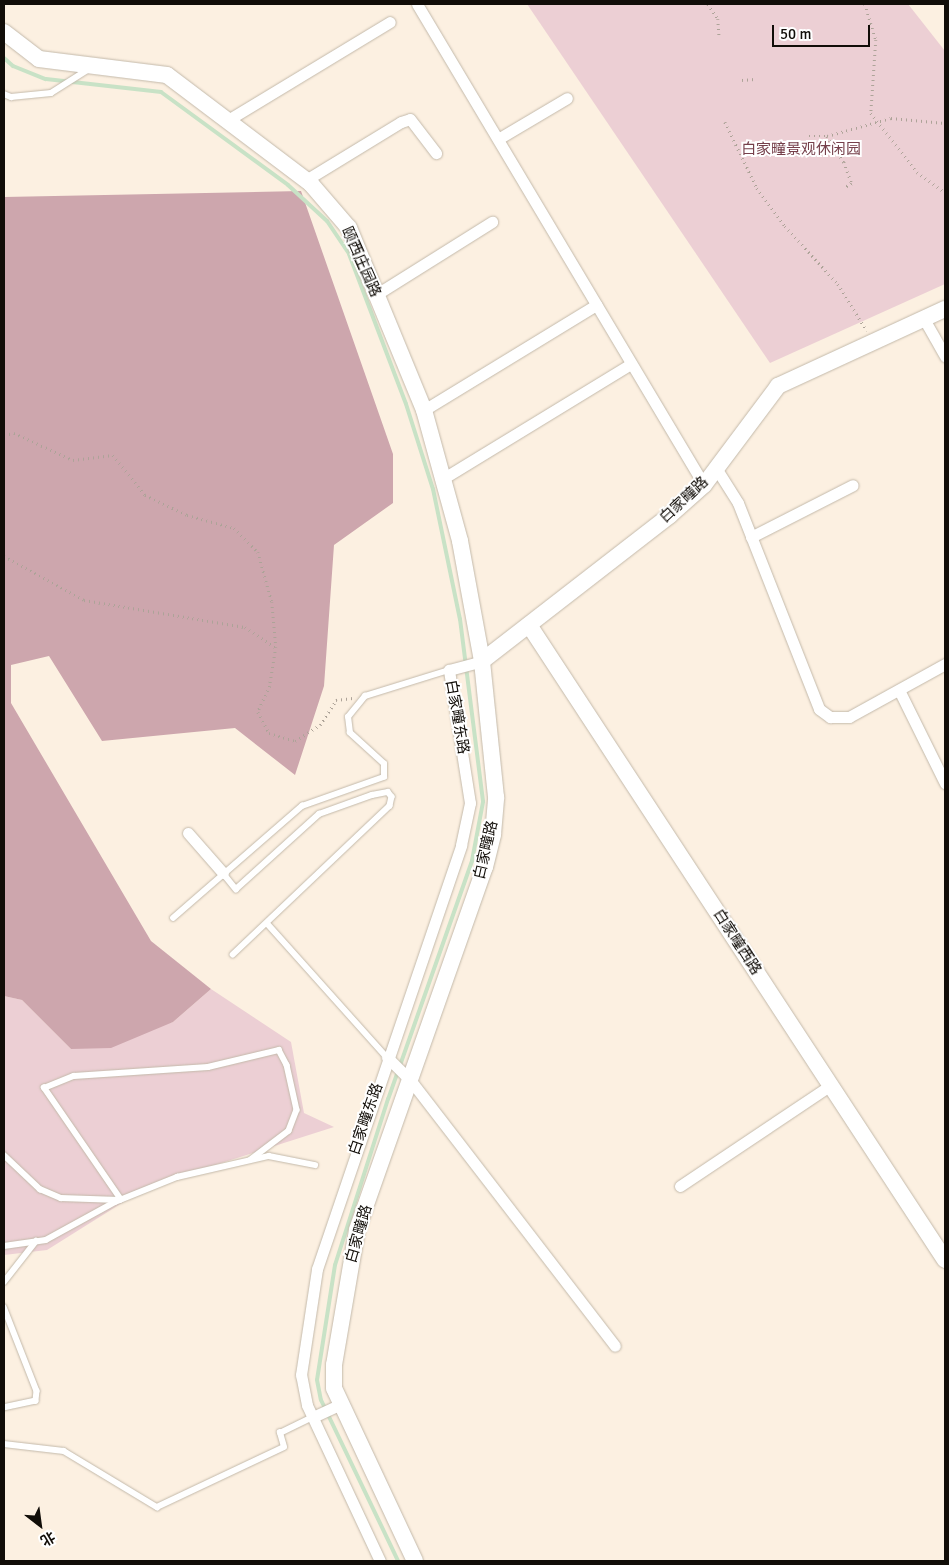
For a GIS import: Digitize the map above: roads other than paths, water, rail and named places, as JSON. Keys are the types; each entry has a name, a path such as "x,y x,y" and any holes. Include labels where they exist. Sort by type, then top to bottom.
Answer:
{"street":[{"path":"417,4 704,485"},
{"path":"228,120 390,22"},
{"name":"颐西庄园路","path":"4,32 39,59 167,75 306,180 349,228 424,410 460,540 477,662"},
{"path":"498,140 567,98"},
{"path":"306,180 400,122 410,119 436,154"},
{"path":"376,294 492,222"},
{"path":"424,410 596,305"},
{"name":"白家疃路","path":"415,1561 337,1406 334,1388 334,1365 350,1256 407,1078 493,834 496,797 477,662 529,625 669,516 704,485 778,386 945,309"},
{"path":"924,319 945,356"},
{"path":"444,478 631,364"},
{"path":"716,468 738,504 820,709 830,717 849,717 945,664"},
{"path":"751,537 853,485"},
{"name":"白家疃西路","path":"529,625 945,1260"},
{"path":"455,669 477,662"},
{"name":"白家疃东路","path":"380,1561 317,1416 302,1374 317,1269 390,1061 460,845 470,803 455,669"},
{"path":"899,690 945,783"},
{"path":"188,833 222,872"},
{"path":"390,1061 407,1078 615,1346"},
{"path":"680,1186 831,1085"},
{"path":"317,1416 337,1406"}],"lane":[{"path":"4,101 11,98 51,93 94,66"},
{"path":"4,94 11,98"},
{"path":"173,918 222,872 302,806 384,778 384,764 350,733 348,717 365,696 455,669"},
{"path":"222,872 236,889 319,814 372,795 388,792 392,797 390,806 233,955"},
{"path":"267,923 390,1061"},
{"path":"121,1200 44,1088 74,1076 208,1067 279,1050 287,1065 297,1110 289,1131 251,1160"},
{"path":"4,1156 40,1189 61,1198 121,1200"},
{"path":"4,1246 46,1240 121,1200 177,1177 269,1156 315,1165"},
{"path":"4,1282 36,1241"},
{"path":"4,1307 37,1392 36,1401 4,1408"},
{"path":"4,1444 64,1451 157,1507 284,1446 280,1433 317,1416"}],"waterway":[{"path":"4,58 13,66 46,79 161,92 288,185 327,221 349,254 406,404 433,489 460,619 483,802 472,861 388,1099 335,1265 317,1380 321,1400 398,1561"}],"park label":[{"name":"白家疃景观休闲园","path":"801,150"}]}
